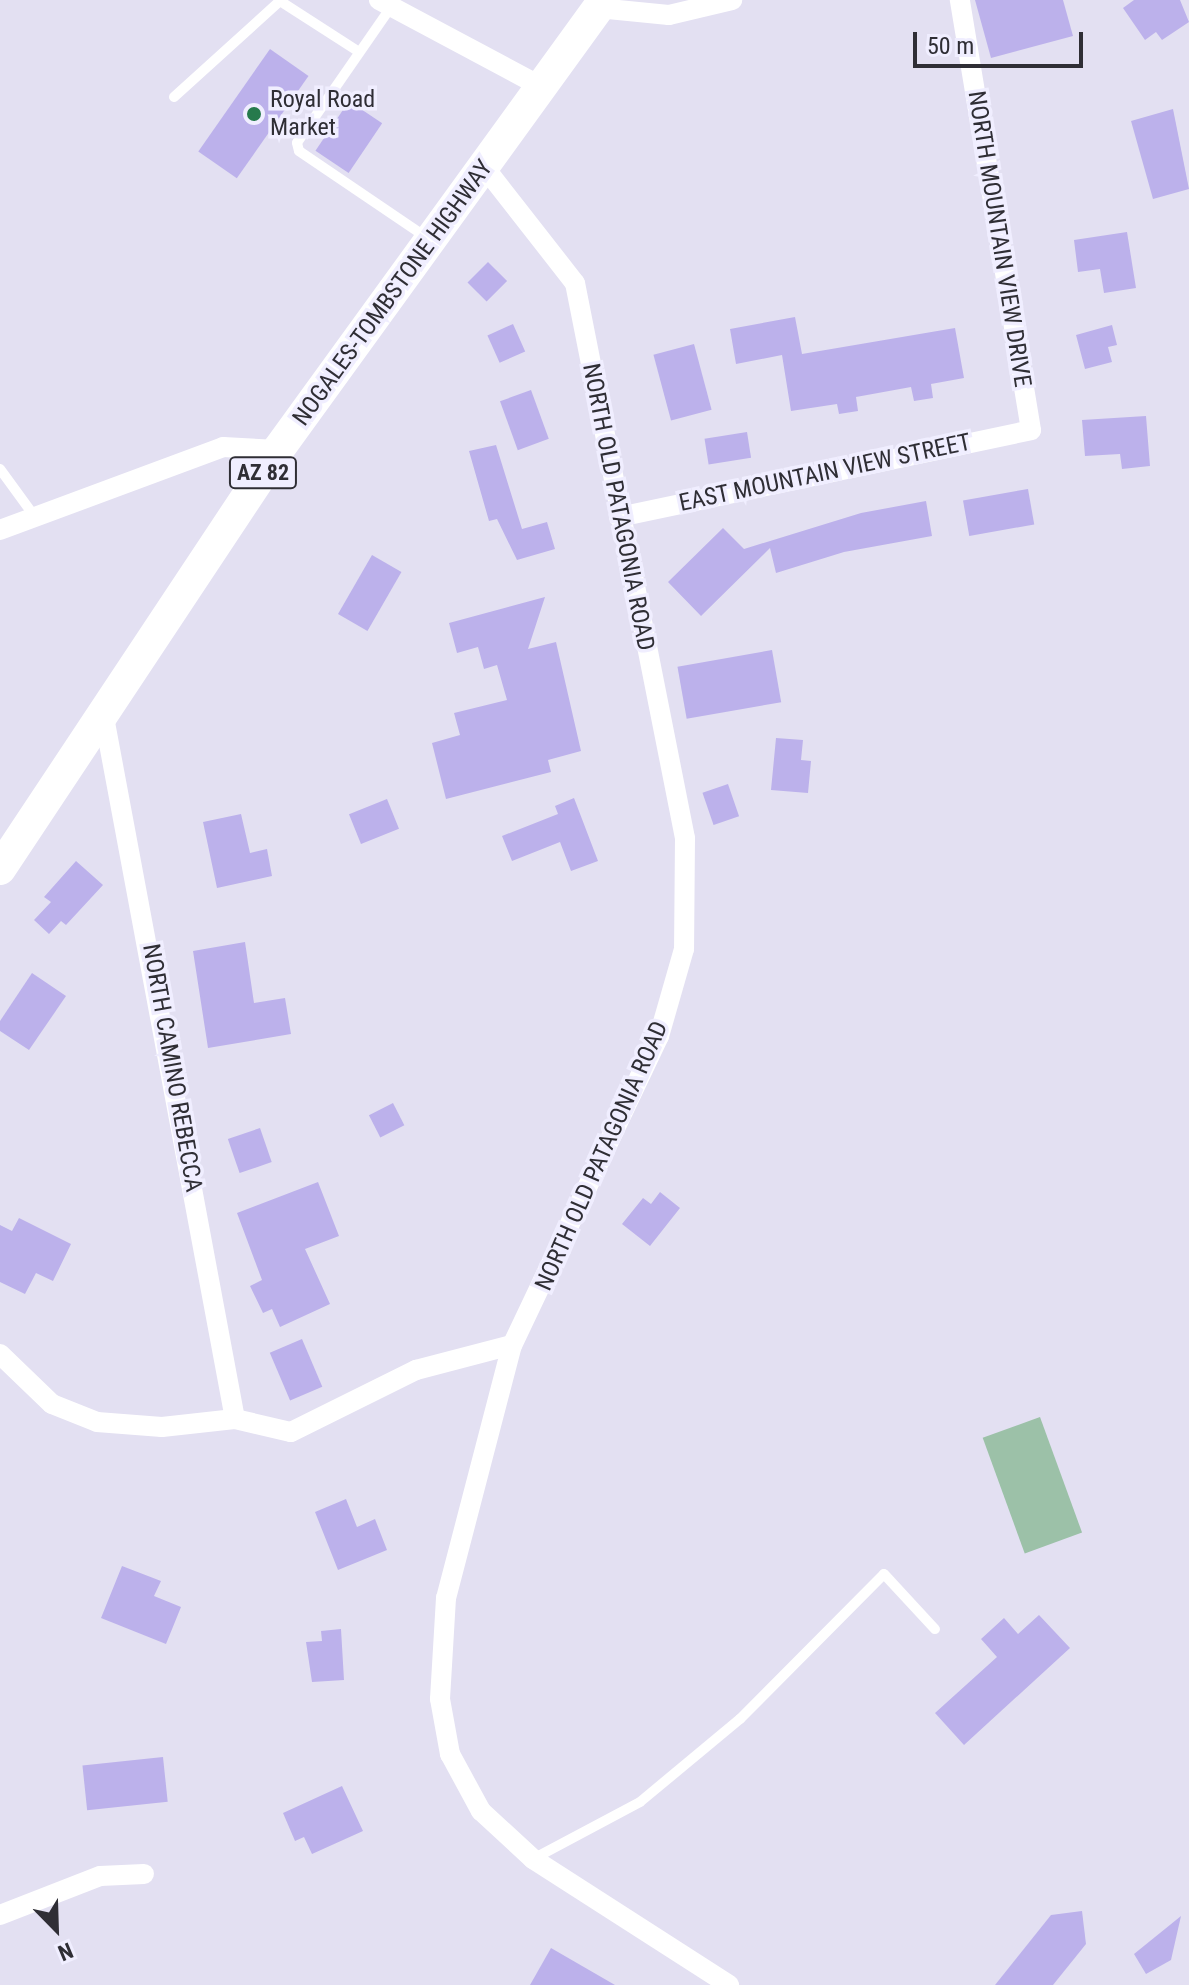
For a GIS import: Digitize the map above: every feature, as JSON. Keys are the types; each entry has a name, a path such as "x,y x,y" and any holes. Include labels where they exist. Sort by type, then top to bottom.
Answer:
{"main road":[{"name":"NOGALES-TOMBSTONE HIGHWAY","path":"0,869 104,717 278,450 601,4"}],"street":[{"path":"601,4 669,15 732,0"},
{"name":"NORTH MOUNTAIN VIEW DRIVE","path":"960,0 1031,430"},
{"path":"385,3 542,87"},
{"name":"NORTH OLD PATAGONIA ROAD","path":"485,168 575,283 685,838 684,949 659,1036 541,1295 512,1345 446,1598 438,1652 444,1726 461,1784 533,1859 729,1985"},
{"name":"EAST MOUNTAIN VIEW STREET","path":"619,517 1031,430"},
{"path":"0,530 223,447 278,450"},
{"name":"NORTH CAMINO REBECCA","path":"104,717 235,1419"},
{"path":"0,1354 8,1373 52,1404 97,1422 162,1427 235,1419 291,1432 416,1370 512,1345"},
{"path":"0,1915 100,1876 144,1874"}],"lane":[{"path":"174,97 280,0 359,52"},
{"path":"385,3 359,52 297,143 299,151 431,241"},
{"path":"0,469 35,517"},
{"path":"533,1859 640,1802 740,1719 884,1574 935,1629"}],"green space":[{"path":"1040,1417 1082,1533 1025,1553 983,1438"}],"building":[{"path":"975,0 1063,0 1073,36 991,58"},
{"path":"1134,0 1180,0 1189,22 1162,40 1156,32 1145,40 1123,8"},
{"name":"Royal Road Market","path":"270,49 309,76 237,178 198,151"},
{"path":"349,101 382,123 349,173 315,151"},
{"path":"1173,109 1189,189 1153,199 1131,121"},
{"path":"1127,232 1136,288 1104,293 1100,269 1078,272 1074,240"},
{"path":"488,262 507,281 487,302 467,283"},
{"path":"795,317 802,354 955,328 964,378 931,384 933,398 914,401 911,387 856,397 858,411 839,414 837,404 791,411 782,355 736,364 730,329"},
{"path":"513,324 525,351 500,363 487,335"},
{"path":"1112,325 1117,345 1108,347 1112,362 1085,369 1076,335"},
{"path":"694,344 712,410 671,421 653,355"},
{"path":"531,390 549,439 518,450 500,401"},
{"path":"1146,416 1150,466 1122,469 1120,454 1085,456 1082,420"},
{"path":"747,432 751,458 709,464 705,439"},
{"path":"496,445 522,529 547,522 555,549 517,560 497,519 489,521 469,451"},
{"path":"1028,489 1034,524 969,536 963,500"},
{"path":"926,501 932,536 844,552 776,573 770,548 701,616 668,582 723,528 744,549 861,513"},
{"path":"372,555 401,572 367,631 338,614"},
{"path":"545,597 528,649 556,642 581,751 548,760 551,772 446,799 432,743 460,735 454,713 507,700 497,665 484,669 478,647 457,653 449,623"},
{"path":"772,650 781,702 687,719 677,667"},
{"path":"776,738 803,740 801,760 811,761 808,793 771,790"},
{"path":"728,784 739,816 714,825 702,793"},
{"path":"574,798 598,861 571,871 560,842 512,861 502,836 558,814 555,806"},
{"path":"387,799 399,829 361,844 349,814"},
{"path":"241,814 250,853 267,849 272,876 217,888 203,822"},
{"path":"76,861 103,885 66,925 61,921 49,934 34,920 51,902 44,897"},
{"path":"245,942 254,1003 285,998 291,1034 208,1048 193,951"},
{"path":"32,973 66,996 29,1050 0,1031 0,1021"},
{"path":"393,1103 404,1125 380,1138 369,1115"},
{"path":"260,1128 272,1162 240,1173 228,1139"},
{"path":"318,1182 339,1236 305,1249 330,1304 280,1327 272,1309 263,1313 250,1286 262,1280 237,1213"},
{"path":"660,1192 680,1208 650,1246 622,1224 643,1198 651,1204"},
{"path":"19,1218 71,1244 53,1281 36,1273 25,1294 0,1282 0,1225 12,1231"},
{"path":"302,1339 322,1387 290,1401 270,1353"},
{"path":"346,1499 357,1527 375,1519 387,1550 338,1570 315,1512"},
{"path":"122,1566 161,1581 154,1596 181,1607 166,1644 101,1618"},
{"path":"1039,1615 1070,1648 964,1745 935,1713 997,1657 981,1639 1004,1618 1018,1634"},
{"path":"341,1629 344,1680 312,1682 306,1642 322,1641 321,1631"},
{"path":"163,1757 168,1802 87,1810 82,1765"},
{"path":"342,1786 363,1831 312,1854 304,1837 295,1841 283,1813"},
{"path":"1082,1911 1086,1944 1053,1985 995,1985 1051,1915"},
{"path":"1181,1916 1171,1960 1146,1974 1134,1954"},
{"path":"551,1948 615,1985 530,1985"}],"place":[{"name":"Royal Road Market","path":"254,114"}]}
